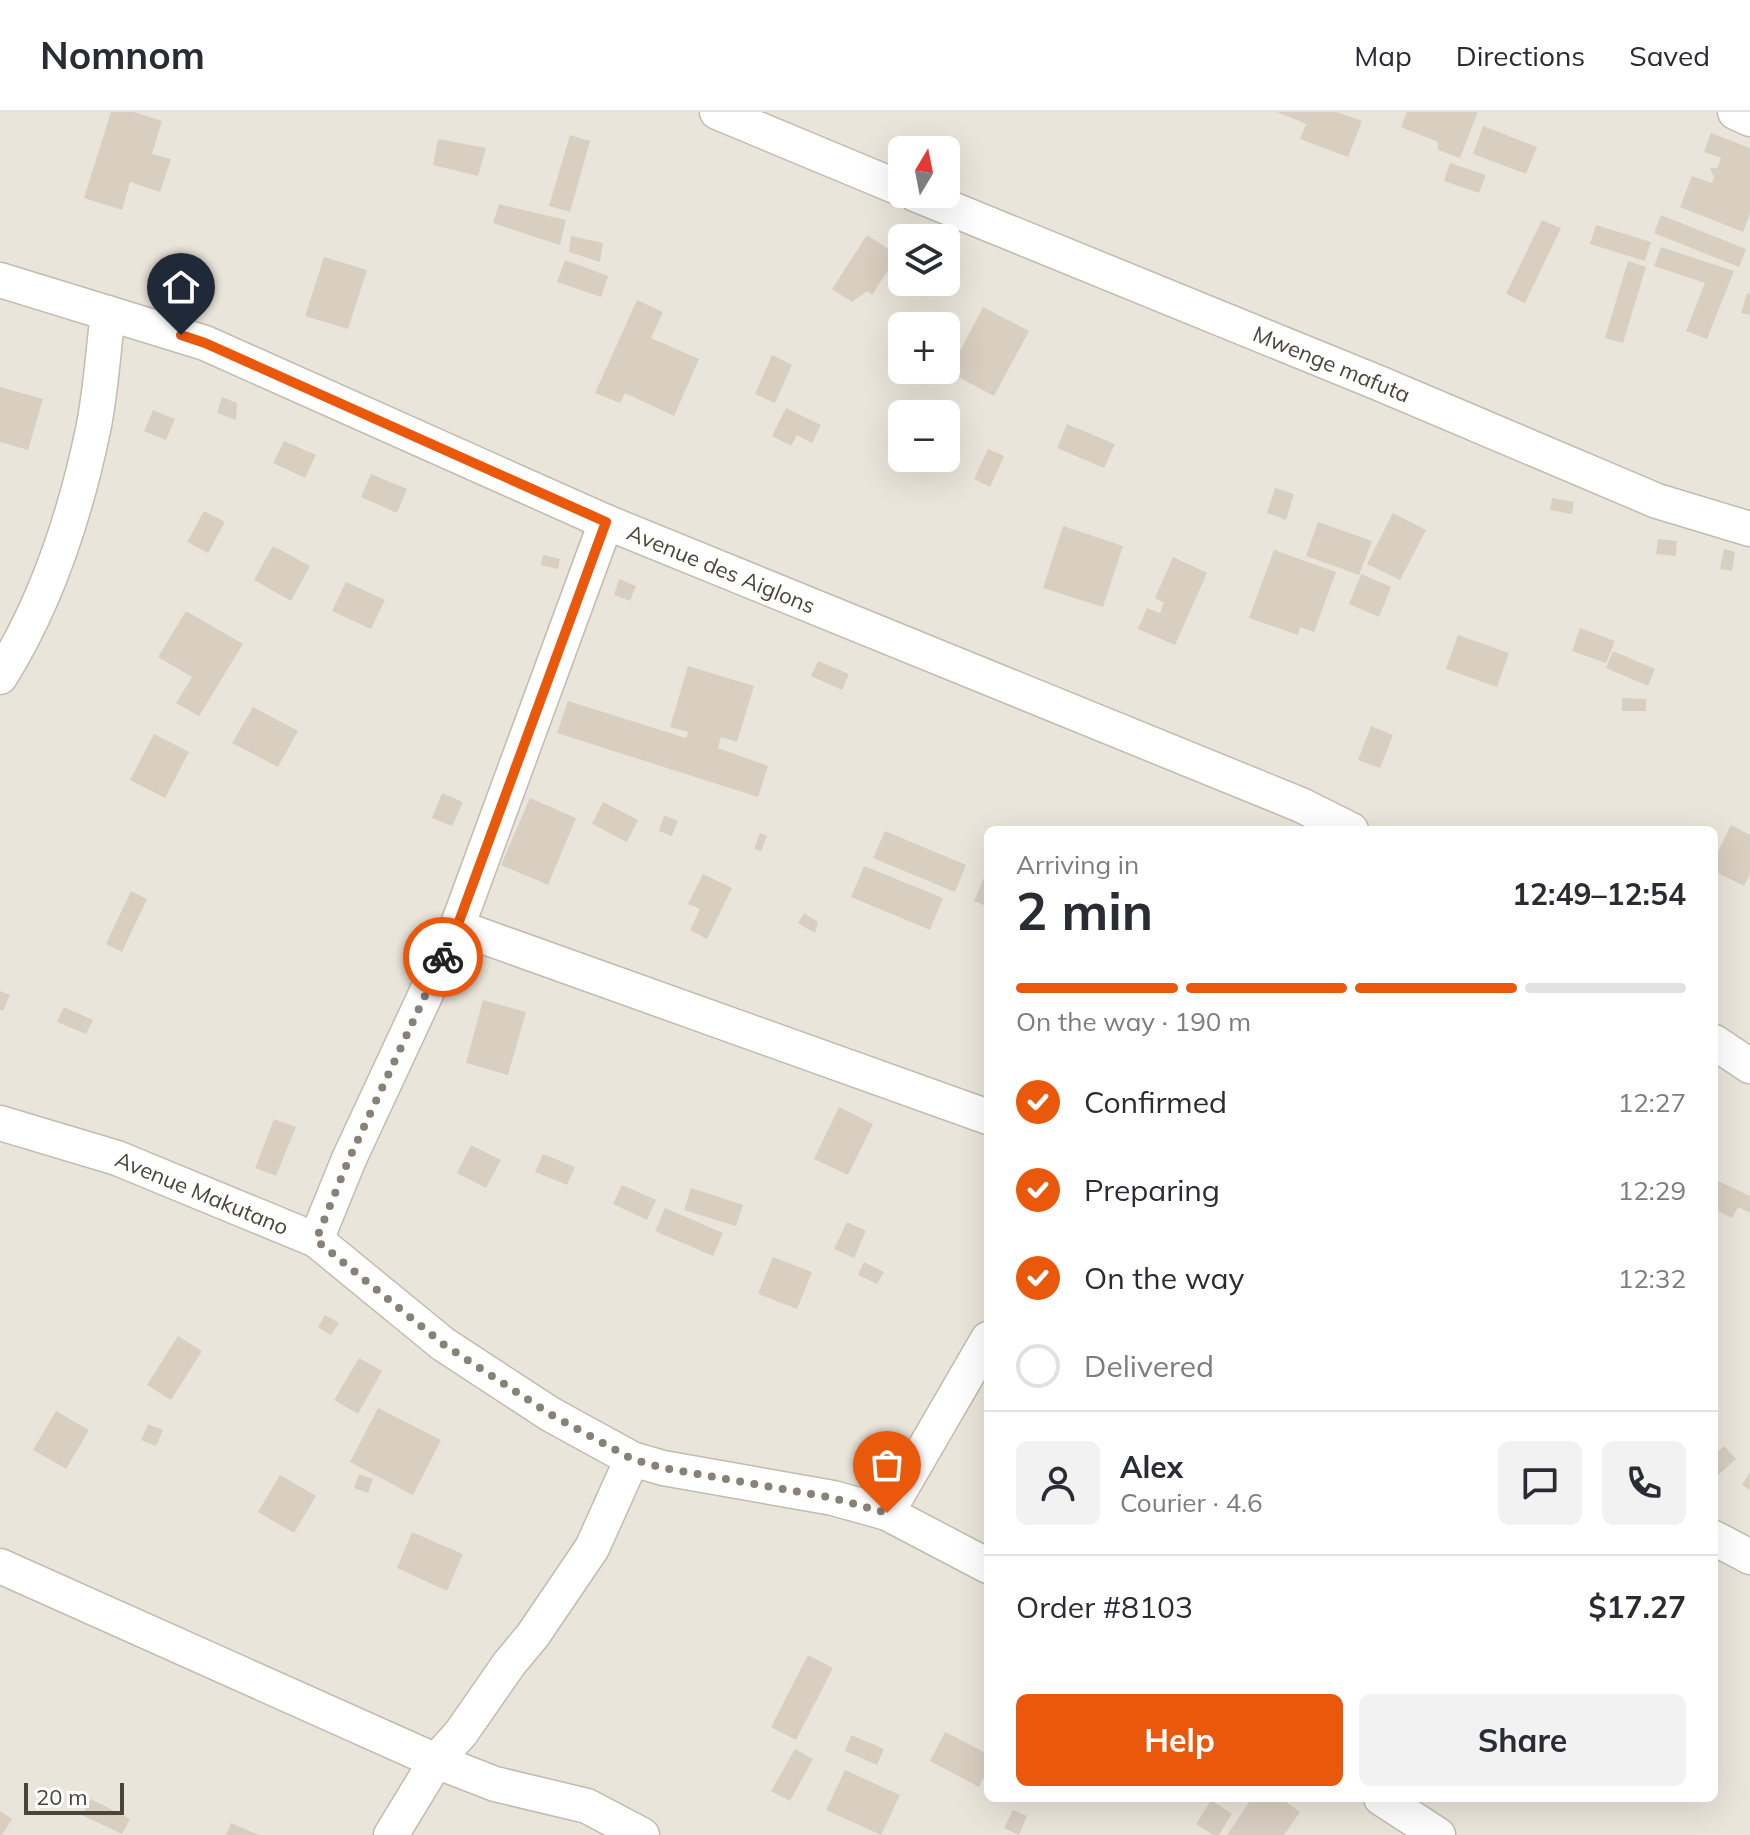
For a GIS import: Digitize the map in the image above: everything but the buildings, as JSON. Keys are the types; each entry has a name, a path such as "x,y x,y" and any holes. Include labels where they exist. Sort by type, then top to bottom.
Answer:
{"street":[{"path":"717,112 888,183"},
{"path":"1735,112 1750,119"},
{"name":"Mwenge mafuta","path":"949,208 1381,384 1657,501 1750,529"},
{"name":"Avenue des Aiglons","path":"0,280 205,343 606,522 1294,818 1332,826"},
{"path":"0,677 49,582 75,500 94,428 108,313"},
{"path":"316,1240 349,1159 457,927 606,522"},
{"path":"457,927 984,1116"},
{"path":"1718,1045 1750,1066"},
{"name":"Avenue Makutano","path":"0,1123 117,1158 316,1240 443,1344 550,1414 632,1459 663,1468 833,1498 887,1513 984,1564"},
{"path":"887,1513 984,1346"},
{"path":"391,1835 436,1761 461,1733 541,1624 592,1548 632,1459"},
{"path":"1718,1540 1750,1557"},
{"path":"0,1566 436,1761 495,1784 587,1806 642,1835"},
{"path":"1387,1802 1438,1835"}],"shaded area":[{"path":"0,112 1750,112 1750,1835 0,1835"}],"way so far":[{"path":"443,957 349,1159 316,1240 389,1303 443,1344 550,1414 632,1459 663,1468 833,1498 887,1513"}],"route":[{"path":"181,335 606,522 457,927 443,957"}]}
